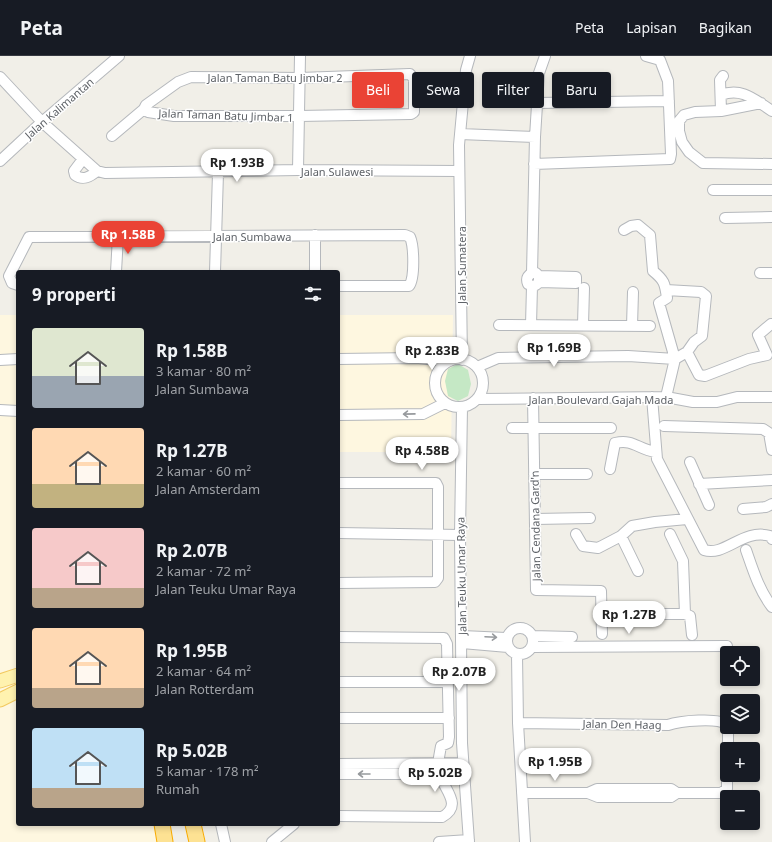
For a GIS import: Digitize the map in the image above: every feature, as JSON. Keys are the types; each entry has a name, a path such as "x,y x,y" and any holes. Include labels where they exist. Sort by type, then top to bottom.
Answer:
{"highway":[{"path":"162,826 165,842"},
{"path":"193,826 196,842"}],"main road":[{"path":"0,681 16,676"},
{"path":"0,700 16,692"}],"street":[{"name":"Jalan Kalimantan","path":"0,161 42,122 120,56"},
{"path":"299,116 300,56"},
{"name":"Jalan Sumatera","path":"462,360 459,171 460,134 466,70 470,56"},
{"path":"539,72 540,65 545,56"},
{"path":"534,164 670,159 668,81 660,60 646,56"},
{"name":"Jalan Taman Batu Jimbar 2","path":"112,136 146,110 146,106 178,82 191,77 300,78 411,75 414,79 414,112 408,114 299,116"},
{"path":"721,111 720,80 723,76"},
{"path":"0,77 42,122 97,171 90,177 78,178 74,171 83,159"},
{"path":"721,95 736,91 747,94 772,111"},
{"path":"544,103 669,101"},
{"path":"761,103 721,111 695,112 684,115 680,121 679,131 682,142 689,152 703,163 772,164"},
{"path":"531,325 536,279 534,164 537,108"},
{"name":"Jalan Taman Batu Jimbar 1","path":"146,110 174,116 299,116 298,170"},
{"path":"460,134 535,138"},
{"name":"Jalan Sulawesi","path":"97,171 112,173 218,173 298,170 459,171"},
{"path":"215,270 218,173"},
{"path":"713,190 772,190"},
{"path":"724,218 772,217"},
{"path":"624,230 631,226 638,225 650,235 653,271 661,276 666,290 667,298 661,300 660,303 675,359 666,397"},
{"name":"Jalan Sumbawa","path":"16,284 12,283 9,276 29,237 405,235 412,239 413,277 409,286 340,286"},
{"path":"116,270 118,236"},
{"path":"315,236 315,270"},
{"path":"760,273 772,273"},
{"path":"583,325 584,288"},
{"path":"477,367 498,358 628,356 675,359 687,352 703,334 706,296 701,292 666,290"},
{"path":"632,326 633,292"},
{"path":"687,352 699,375 705,376 748,358 767,355 758,335 771,324"},
{"path":"499,325 650,326"},
{"path":"340,359 416,358 467,361 477,367 483,384 477,399 467,406 456,407 445,403 437,394 434,383 437,372 445,363 450,361"},
{"path":"0,360 16,359"},
{"path":"652,397 657,443 657,459 704,550 708,552 718,550 752,534 762,533 770,536 772,539"},
{"name":"Jalan Boulevard Gajah Mada","path":"477,399 666,397 693,402 717,402 737,397 772,397"},
{"name":"Jalan Cendana Gard'n","path":"533,398 536,590 601,591 602,634"},
{"path":"340,415 423,414 445,403"},
{"name":"Jalan Teuku Umar Raya","path":"462,407 456,535 462,640 463,763 469,841"},
{"path":"0,410 16,411"},
{"path":"664,426 763,429 769,433 772,450"},
{"path":"512,428 611,428"},
{"path":"610,469 615,443 628,441 644,450 656,452"},
{"path":"690,462 709,505"},
{"path":"534,474 587,474"},
{"path":"699,484 772,480"},
{"path":"340,483 436,483 438,487 439,534 438,578 435,582 340,582"},
{"path":"744,509 766,507 772,504"},
{"path":"535,519 590,518"},
{"path":"576,534 583,546 594,548 621,536 632,526 687,519"},
{"path":"340,533 456,535"},
{"path":"670,534 683,561 686,614"},
{"path":"621,536 638,571"},
{"path":"746,550 755,576 768,595 772,607"},
{"path":"602,614 686,614 690,616 692,635"},
{"path":"507,643 511,631 519,628 527,630 532,636 532,647 526,654 517,654"},
{"path":"340,637 438,636 444,638 447,644 449,737 448,743 442,746 438,763"},
{"path":"532,636 572,637"},
{"path":"462,640 507,643 517,654 518,723 525,842"},
{"path":"532,647 720,646"},
{"path":"340,682 448,682"},
{"path":"340,718 449,718"},
{"name":"Jalan Den Haag","path":"518,723 668,725 678,722 720,721"},
{"path":"345,771 438,763 463,763"},
{"path":"345,771 464,774"},
{"path":"340,816 442,817 447,814 452,806 450,793 441,782 440,774"},
{"path":"522,793 588,793 597,789 671,789 677,793 718,794 724,792 727,787 727,782"},
{"path":"221,826 224,842"},
{"path":"272,842 292,826"},
{"path":"439,842 469,841"}],"shaded area":[{"path":"0,315 16,315 16,826 158,826 160,842 0,842"},
{"path":"340,315 453,315 451,452 340,452"}],"green space":[{"path":"458,364 468,370 471,384 468,396 458,401 448,396 445,381 448,369"}]}
